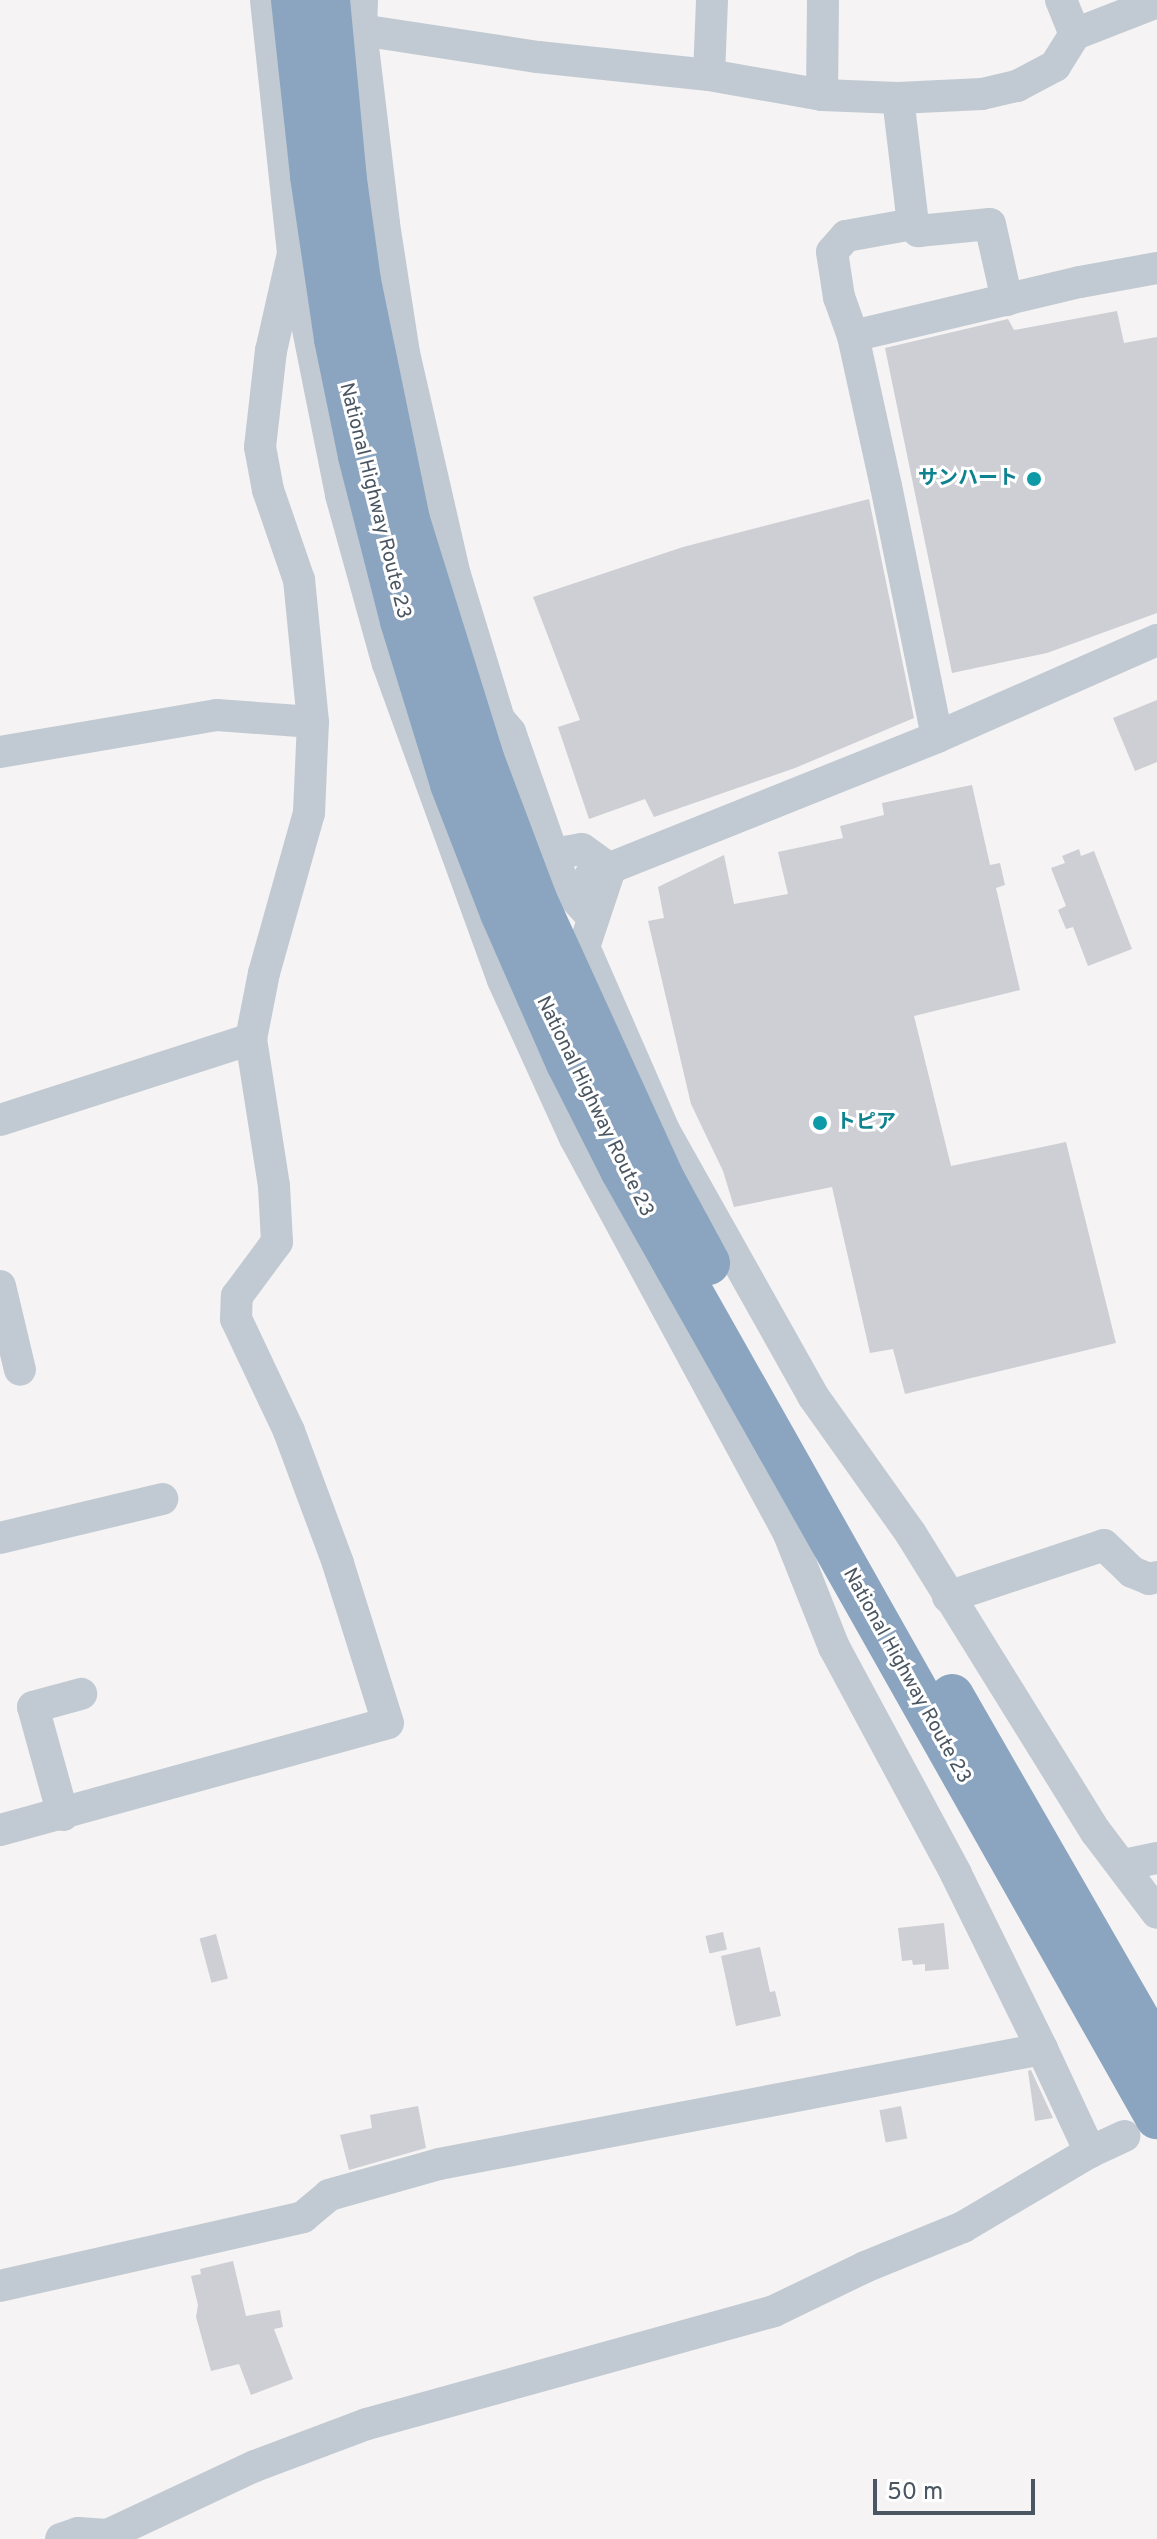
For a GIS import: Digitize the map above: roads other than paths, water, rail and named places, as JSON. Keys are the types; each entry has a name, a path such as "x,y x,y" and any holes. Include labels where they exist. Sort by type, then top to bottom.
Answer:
{"highway":[{"name":"National Highway Route 23","path":"293,0 314,190 336,339 360,456 402,621 443,754 534,899"},
{"name":"National Highway Route 23","path":"328,0 345,180 378,385 408,520 486,723 534,899 568,1063 622,1170 1146,2066 1141,2126"}],"street":[{"path":"266,0 293,253 341,495 388,664 503,980 575,1138 789,1534 834,1647 956,1874 1090,2152"},
{"path":"709,75 712,0"},
{"path":"822,95 823,0"},
{"path":"1061,0 1075,34"},
{"path":"534,899 553,854 510,732 486,723 404,353 384,224 361,15 538,57 709,75 822,95 898,98 982,94 1017,86 1055,66 1075,34 1157,2"},
{"path":"898,98 913,224 918,231 990,224 1007,300"},
{"path":"913,224 846,236 832,252 839,297 853,336 937,737"},
{"path":"0,1830 388,1723 338,1563 289,1431 236,1319 237,1296 277,1242 274,1186 251,1039 264,973 309,813 313,722 299,580 268,490 260,447 271,351 293,253"},
{"path":"853,336 1080,282 1157,268"},
{"path":"534,899 937,737 1157,640"},
{"path":"0,752 217,715 313,722"},
{"path":"553,854 582,849 610,869"},
{"path":"610,869 584,947 665,1132 813,1396 911,1534 1096,1832 1124,1865 1157,1913"},
{"path":"534,899 593,918"},
{"path":"0,1120 251,1039"},
{"path":"0,1286 20,1370"},
{"path":"0,1538 162,1499"},
{"path":"948,1597 1104,1545 1132,1572 1149,1579 1157,1577"},
{"path":"63,1815 33,1707 81,1694"},
{"path":"1124,1865 1157,1858"},
{"path":"0,2286 303,2217 329,2195 439,2164 1042,2049"},
{"path":"61,2539 78,2533 103,2537 255,2466 367,2424 774,2311 865,2267 963,2227 1090,2152 1141,2126"}],"place":[{"name":"サンハート","path":"1034,479"},
{"name":"トピア","path":"820,1123"}]}
